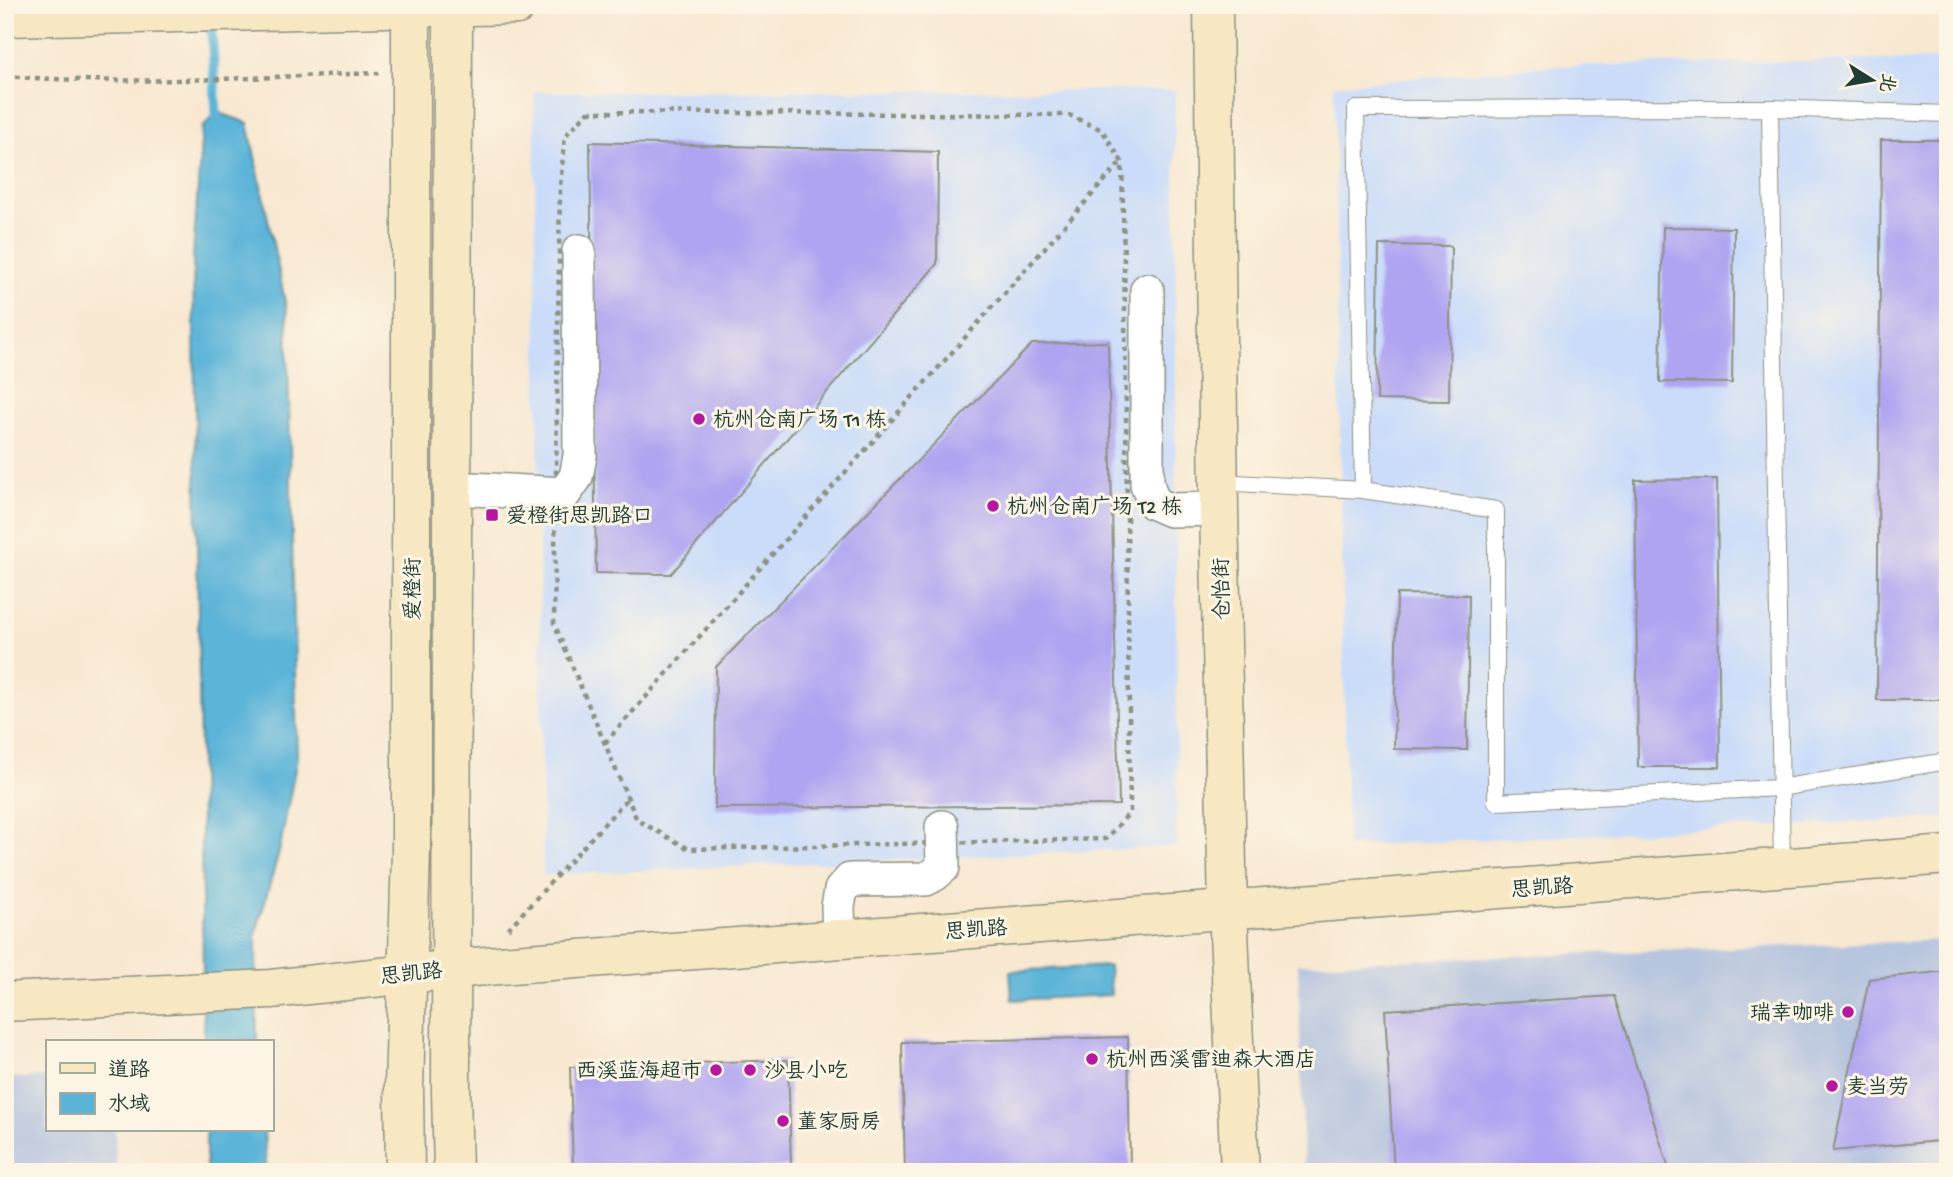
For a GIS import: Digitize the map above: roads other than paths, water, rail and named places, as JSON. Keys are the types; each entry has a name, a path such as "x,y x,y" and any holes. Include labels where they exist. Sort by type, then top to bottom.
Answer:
{"street":[{"path":"5,18 517,5"},
{"name":"仓怡街","path":"1213,5 1219,496 1228,910 1240,1172"},
{"name":"爱橙街","path":"453,6 453,488 462,968 451,1091 453,1172"},
{"name":"爱橙街","path":"405,1172 404,1087 411,824 411,7"},
{"path":"453,488 564,494 576,477 580,456 579,251"},
{"path":"1147,290 1147,484 1154,503 1170,510 1219,496"},
{"path":"839,939 838,906 841,890 850,880 926,879 943,867 942,835"},
{"name":"思凯路","path":"5,1002 271,989 462,968 1948,855"}],"lane":[{"path":"1363,490 1356,108 1770,108 1948,114"},
{"path":"1770,108 1782,868"},
{"path":"1219,496 1363,490 1496,510 1496,802 1779,788 1948,761"}],"water":[{"path":"217,112 248,123 287,311 297,758 280,848 256,933 257,1040 204,1040 193,256 202,128"},
{"path":"1109,966 1111,995 1012,1000 1010,971"},
{"path":"206,1132 264,1132 266,1172 206,1172"}],"waterway":[{"path":"211,20 217,123"}],"place":[{"name":"杭州仓南广场 T1 栋","path":"699,419"},
{"name":"杭州仓南广场 T2 栋","path":"993,506"},
{"name":"爱橙街思凯路口","path":"492,515"},
{"name":"瑞幸咖啡","path":"1848,1012"},
{"name":"杭州西溪雷迪森大酒店","path":"1092,1059"},
{"name":"西溪蓝海超市","path":"716,1070"},
{"name":"沙县小吃","path":"750,1070"},
{"name":"麦当劳","path":"1832,1086"},
{"name":"董家厨房","path":"783,1121"}]}
